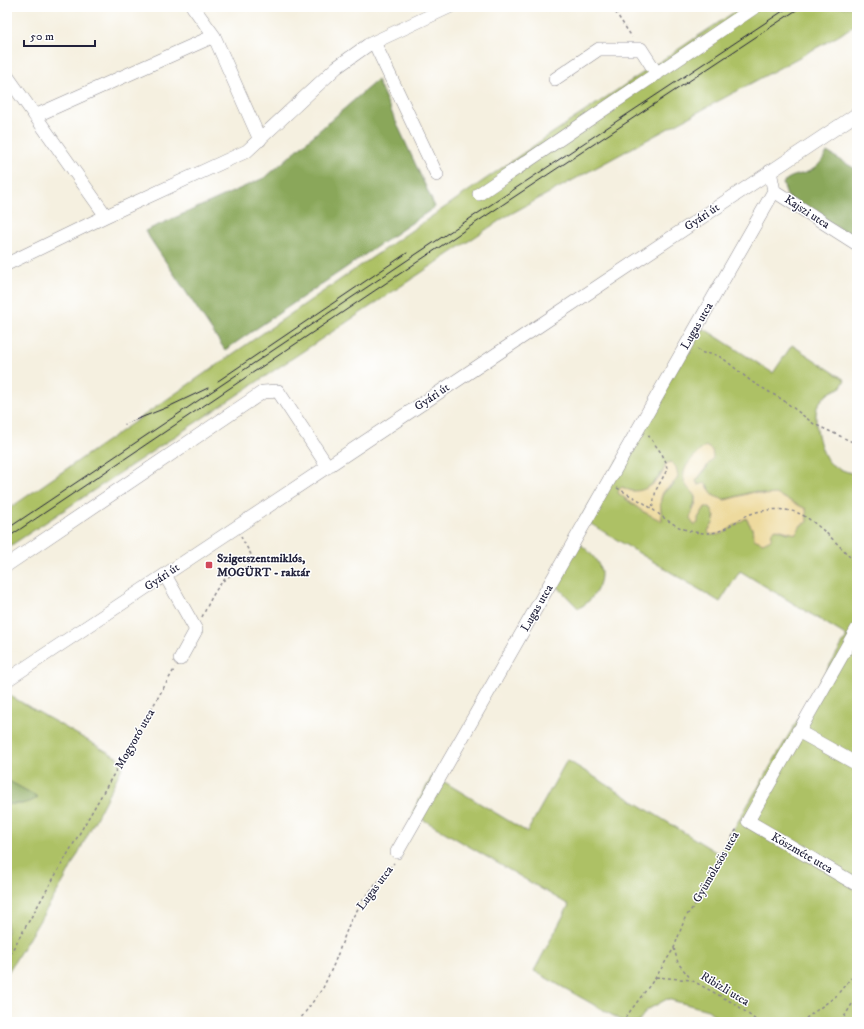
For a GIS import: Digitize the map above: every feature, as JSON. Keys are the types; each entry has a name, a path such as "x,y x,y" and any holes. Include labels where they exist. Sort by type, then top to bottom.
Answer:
{"street":[{"path":"193,7 214,36 260,140"},
{"path":"7,264 106,216 247,151 337,67 374,42 448,7"},
{"path":"479,194 756,7"},
{"path":"35,116 214,36"},
{"path":"374,42 437,175"},
{"path":"554,79 600,49 641,49 657,74"},
{"path":"7,76 106,216"},
{"name":"Gyári út","path":"7,680 857,114"},
{"name":"Kajszi utca","path":"770,172 774,191 857,244"},
{"name":"Lugas utca","path":"397,852 609,483 644,417 774,191"},
{"path":"7,565 263,392 278,391 328,467"},
{"path":"165,575 196,630 180,659"},
{"name":"Gyümölcsös utca","path":"748,821 798,731 853,648 857,629"},
{"path":"798,731 857,764"},
{"name":"Köszméte utca","path":"748,821 857,885"}],"path":[{"path":"612,7 641,49"},
{"path":"691,337 695,347 700,352 717,355 752,382 793,407 814,424 857,444"},
{"path":"644,417 649,436 662,454 668,470 656,490 652,510"},
{"path":"609,483 652,510 672,525 709,534 722,531 744,517 758,511 782,510 796,512 805,516 837,544 857,565"},
{"path":"196,630 210,600 224,581 250,564 253,558 235,528"},
{"name":"Mogyoró utca","path":"7,959 180,659"},
{"name":"Gyümölcsös utca","path":"622,1022 656,977 674,948 685,918 705,891 734,833 748,821"},
{"name":"Lugas utca","path":"298,1022 323,988 350,922 365,897 394,862 397,852"},
{"path":"674,948 678,963 691,980"},
{"name":"Ribizli utca","path":"656,977 691,980 737,1005 758,1022"},
{"path":"801,1022 836,996 851,978"},
{"path":"841,1022 857,996"}],"green space":[{"path":"742,7 857,7 857,23 840,35 505,217 7,548 7,510 548,136"},
{"path":"377,80 435,207 225,350 145,231 266,177"},
{"path":"827,152 857,170 857,240 787,196 783,183 793,176 810,171 816,167 822,161"},
{"path":"703,328 773,373 792,345 845,380 840,388 828,394 818,405 816,410 816,426 820,443 829,462 838,468 857,475 857,1022 723,1022 708,1010 667,999 647,1010 638,1022 626,1022 619,1019 534,971 569,905 412,813 433,775 527,832 567,760 719,854 847,636 740,571 720,602 581,518","holes":["708,466 696,481 699,485 709,486 711,494 716,498 730,498 751,492 775,497 806,509 801,525 788,533 777,529 754,539 752,528 746,518 738,523 708,531 712,525 714,514 710,507 705,507 698,518 692,510 695,500 694,494 685,481","665,468 674,485 662,495 660,504 662,520 642,511 618,493 623,487 636,491 647,488 653,484"]},
{"path":"580,544 589,551 599,565 601,574 599,586 596,592 588,602 578,608 557,586 557,578"},
{"path":"7,694 125,762 65,879 7,974 7,804 22,804 38,797 7,780"},
{"path":"7,780 38,797 27,803 7,804"}],"sand":[{"path":"705,446 712,450 713,458 696,481 698,485 705,483 714,496 725,500 754,492 764,495 776,494 806,509 807,522 801,525 796,534 777,529 772,531 771,539 763,543 754,539 752,528 746,518 722,534 710,535 708,531 713,524 715,517 710,507 705,507 698,518 698,523 694,525 690,519 696,503 696,498 694,493 688,488 684,476 685,470 691,460"},
{"path":"671,462 676,467 678,477 675,482 665,490 661,497 660,505 662,521 642,511 618,493 620,487 633,491 645,489 654,483 662,474 665,464"}],"tram line":[{"path":"7,529 412,257 789,7"},
{"path":"7,538 514,197 801,7"},
{"path":"218,381 407,253"},
{"path":"125,424 168,407 208,388"}],"place":[{"name":"Szigetszentmiklós, MOGÜRT - raktár","path":"209,565"}]}
